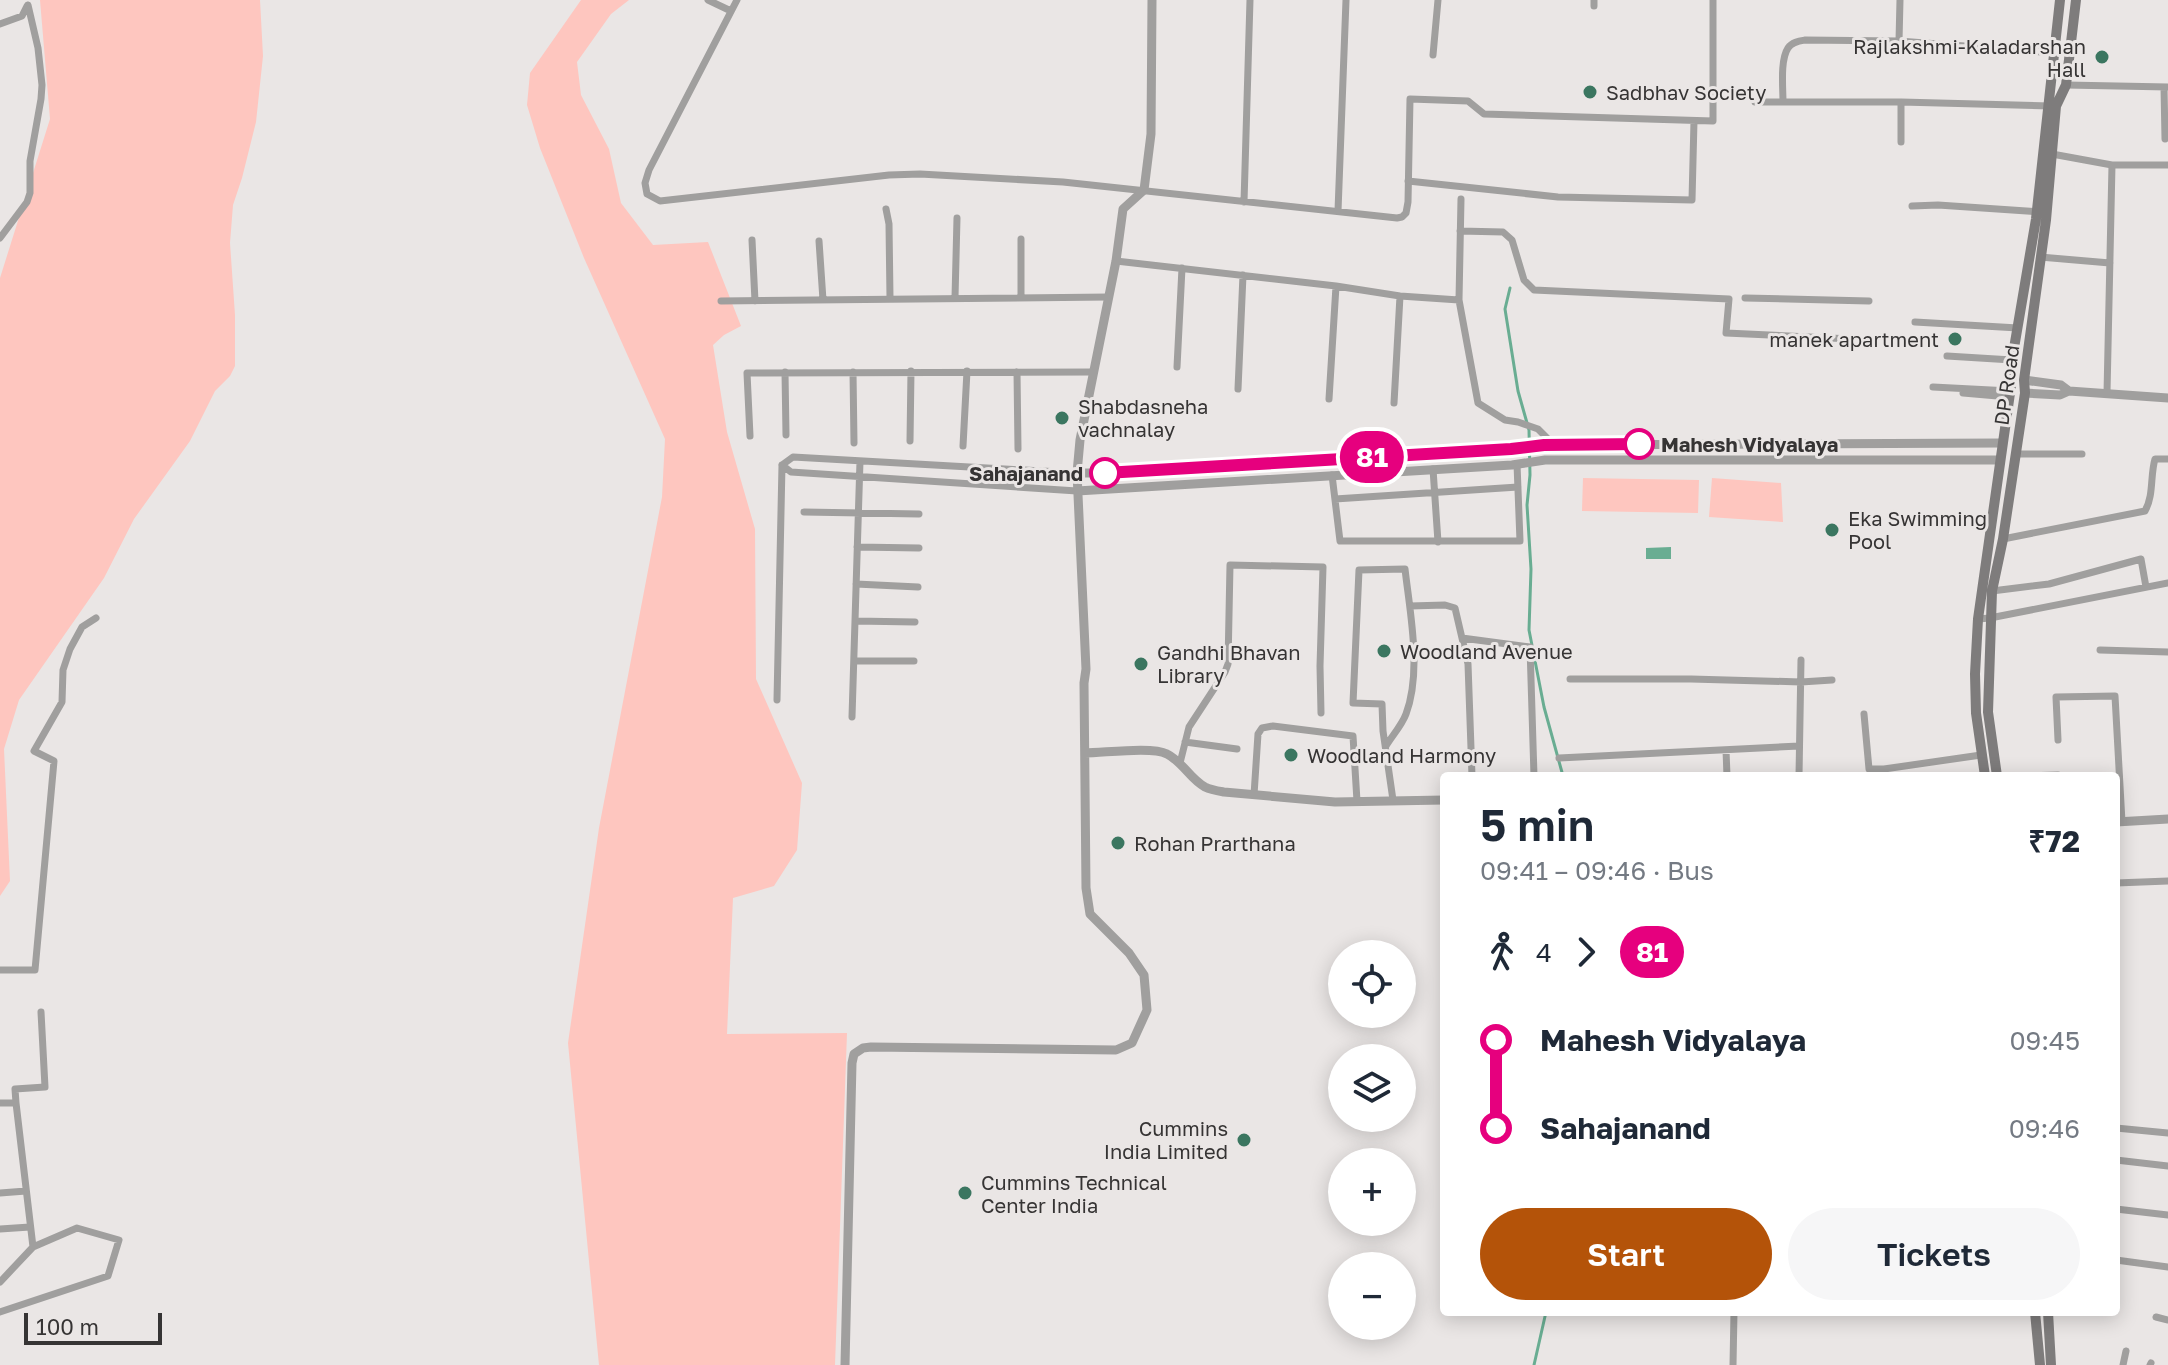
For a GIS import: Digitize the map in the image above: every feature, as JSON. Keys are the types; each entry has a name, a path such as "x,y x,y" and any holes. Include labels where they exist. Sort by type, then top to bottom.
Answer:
{"main road":[{"name":"DP Road","path":"1984,772 1976,701 1978,619 2012,360 2052,154 2053,66 2060,0"},
{"name":"DP Road","path":"1996,772 1988,712 1992,591 2025,393 2052,106 2066,85 2076,0"},
{"path":"2010,389 2024,380"},
{"path":"2010,389 2025,393"},
{"path":"1999,460 2015,453 2002,443"},
{"path":"2035,1316 2040,1365"},
{"path":"2048,1316 2051,1365"}],"street":[{"path":"708,0 731,11"},
{"path":"737,0 649,170 645,183 647,194 660,201 920,174 1063,182 1402,217 1406,213 1410,99 1468,101 1484,114 1713,121 1713,0"},
{"path":"845,1365 854,1054 871,1047 1116,1050 1132,1043 1147,1010 1144,975 1129,953 1090,914 1086,888 1086,669 1077,473 1080,440 1116,261 1123,209 1144,190 1151,134 1152,0"},
{"path":"1244,202 1250,0"},
{"path":"1338,211 1346,0"},
{"path":"1433,55 1438,0"},
{"path":"1899,41 1900,0"},
{"path":"0,24 22,16 28,2"},
{"path":"0,238 27,202 30,193 30,161 42,85 28,2"},
{"path":"1783,102 1783,69 1787,49 1795,42 1805,40 1899,41 2055,53"},
{"path":"2066,85 2166,87 2165,139"},
{"path":"1755,102 2052,106"},
{"path":"1901,102 1901,142"},
{"path":"1408,181 1558,197 1692,200 1694,121"},
{"path":"2052,154 2112,165 2168,165"},
{"path":"2107,393 2112,165"},
{"path":"1461,199 1459,300 1478,403 1505,420 1538,429 1548,444"},
{"path":"1912,206 2041,212"},
{"path":"886,209 890,298"},
{"path":"955,298 957,218"},
{"path":"1460,231 1503,232 1512,240 1524,280 1534,290 1729,299 1726,333 1851,339"},
{"path":"1021,239 1021,297"},
{"path":"752,240 755,301"},
{"path":"819,241 823,300"},
{"path":"2040,257 2110,263"},
{"path":"1116,261 1400,296 1459,300"},
{"path":"1177,367 1182,268"},
{"path":"1238,389 1243,275"},
{"path":"1329,399 1336,286"},
{"path":"1394,403 1400,296"},
{"path":"721,301 1109,297"},
{"path":"1745,298 1869,301"},
{"path":"1915,322 2018,328"},
{"path":"1947,356 2012,360"},
{"path":"910,441 911,371"},
{"path":"963,446 967,371"},
{"path":"785,372 786,435"},
{"path":"853,372 854,443"},
{"path":"1017,372 1018,449"},
{"path":"750,436 747,373 1094,372"},
{"path":"2024,380 2061,385 2069,391"},
{"path":"1933,387 2010,389"},
{"path":"2025,393 2060,395 2069,391 2164,398 2168,387"},
{"path":"1957,392 2010,389"},
{"path":"782,465 793,457 1077,473 1548,444 2002,443"},
{"path":"2015,453 2082,454"},
{"path":"2003,539 2145,511 2150,502 2151,472 2155,459 2168,459"},
{"path":"782,465 791,472 1077,491 1545,460 1999,460"},
{"path":"852,717 860,461"},
{"path":"1332,475 1340,541 1520,541 1520,464"},
{"path":"777,700 782,465"},
{"path":"999,468 999,485"},
{"path":"1433,469 1438,542"},
{"path":"1335,499 1518,487"},
{"path":"804,512 919,514"},
{"path":"857,547 919,548"},
{"path":"1992,591 2049,584 2141,559 2146,587"},
{"path":"1180,763 1189,727 1228,664 1230,565 1323,567 1321,713"},
{"path":"1386,746 1406,716 1411,696 1414,668 1405,569 1359,570 1353,703 1382,704 1386,746 1387,756 1393,800"},
{"path":"1978,619 2168,583"},
{"path":"856,584 918,587"},
{"path":"1410,606 1445,605 1455,608 1468,664 1472,772"},
{"path":"0,970 35,970 54,761 34,751 62,702 63,670 70,649 82,627 96,618"},
{"path":"855,621 915,622"},
{"path":"1462,638 1530,647 1534,772"},
{"path":"2100,650 2168,652"},
{"path":"1799,772 1801,660"},
{"path":"854,661 914,661"},
{"path":"1570,679 1832,680"},
{"path":"2058,740 2056,697 2115,696 2117,772"},
{"path":"1864,714 1869,769 1981,755"},
{"path":"1254,795 1258,734 1262,728 1273,726 1353,736 1357,801"},
{"path":"1185,742 1237,749"},
{"path":"1559,758 1799,746"},
{"path":"1726,750 1727,772"},
{"path":"1085,753 1165,752 1207,788 1254,795 1335,802 1440,800"},
{"path":"1354,755 1387,756"},
{"path":"2120,822 2168,819"},
{"path":"2120,883 2168,881"},
{"path":"33,1247 15,1089 45,1087 41,1012"},
{"path":"0,1103 16,1103"},
{"path":"2120,1128 2168,1133"},
{"path":"2120,1160 2168,1166"},
{"path":"0,1193 26,1191"},
{"path":"2120,1209 2168,1215"},
{"path":"0,1229 30,1227"},
{"path":"0,1282 33,1247 77,1228 119,1240 108,1276 0,1312"},
{"path":"2120,1261 2168,1267"},
{"path":"1733,1365 1734,1316"},
{"path":"2156,1317 2168,1320"},
{"path":"2123,1365 2126,1351"}],"shaded area":[{"path":"40,0 260,0 263,56 256,122 233,205 230,243 235,366 215,391 190,441 134,519 104,578 19,700 4,749 10,881 0,896 0,278 50,119"},
{"path":"581,0 629,0 611,14 577,62 581,95 609,149 621,203 653,245 708,242 741,326 713,345 727,432 755,529 756,679 802,783 797,850 774,886 733,898 727,1034 847,1033 835,1365 599,1365 568,1043 599,828 662,497 665,439 584,258 540,148 527,105 530,73"},
{"path":"1583,478 1699,480 1698,513 1582,511"},
{"path":"1712,478 1781,483 1783,522 1709,517"},
{"path":"1671,547 1671,559 1646,559 1646,548"}],"waterway":[{"path":"1510,288 1505,309 1518,391 1529,430 1529,630 1544,707 1562,772"},
{"path":"1534,1365 1545,1316"}],"bus line":[{"name":"81","path":"1105,473 1544,445 1639,444"}],"place":[{"name":"Rajlakshmi-Kaladarshan Hall","path":"2102,57"},
{"name":"Sadbhav Society","path":"1590,92"},
{"name":"manek apartment","path":"1955,339"},
{"name":"Shabdasneha vachnalay","path":"1062,418"},
{"name":"Mahesh Vidyalaya","path":"1639,444"},
{"name":"Sahajanand","path":"1105,473"},
{"name":"Eka Swimming Pool","path":"1832,530"},
{"name":"Woodland Avenue","path":"1384,651"},
{"name":"Gandhi Bhavan Library","path":"1141,664"},
{"name":"Woodland Harmony","path":"1291,755"},
{"name":"Rohan Prarthana","path":"1118,843"},
{"name":"Cummins India Limited","path":"1244,1140"},
{"name":"Cummins Technical Center India","path":"965,1193"}]}
